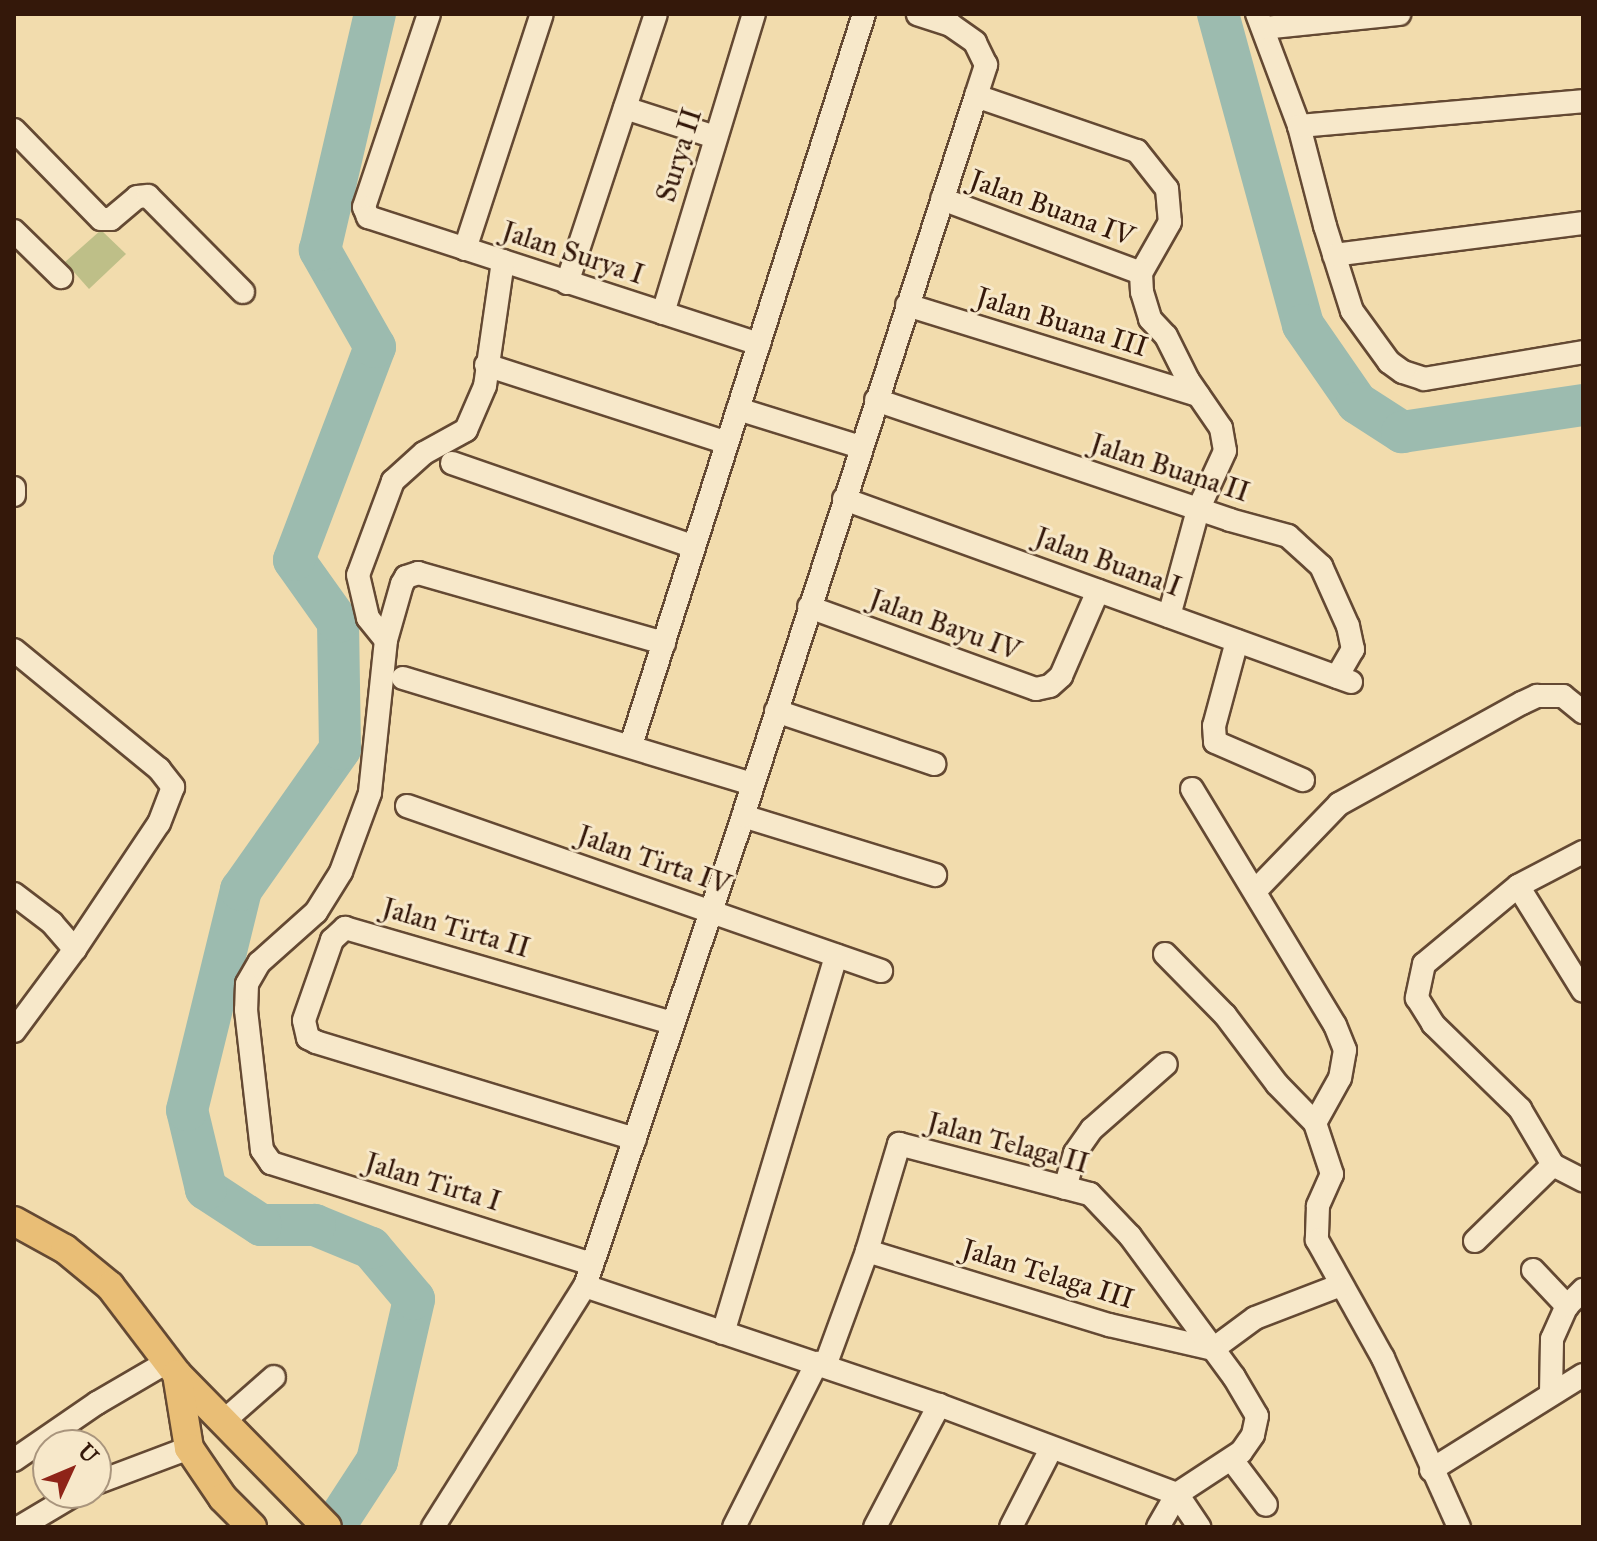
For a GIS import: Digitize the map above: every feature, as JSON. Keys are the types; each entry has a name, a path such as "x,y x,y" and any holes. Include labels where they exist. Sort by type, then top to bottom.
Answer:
{"main road":[{"path":"14,1221 65,1249 110,1286 173,1368 327,1527"},
{"path":"173,1368 189,1448 223,1498 252,1527"}],"street":[{"name":"Jalan Surya I","path":"429,14 364,207 368,217 759,344"},
{"path":"465,249 542,14"},
{"path":"567,283 656,14"},
{"name":"Surya II","path":"663,313 754,14"},
{"path":"631,745 864,14"},
{"path":"433,1527 585,1286 743,816 986,65 975,42 951,25 918,14"},
{"path":"1399,14 1261,21 1299,126 1352,311 1389,362 1403,372 1424,379 1583,352"},
{"path":"976,96 1137,151 1167,189 1170,222 1141,273 1150,319 1166,336 1198,395 1221,428 1225,451 1198,510 1169,616"},
{"path":"1299,126 1583,101"},
{"path":"625,108 715,137"},
{"path":"14,130 101,219 111,219 137,197 148,196 243,292"},
{"name":"Jalan Buana IV","path":"942,199 1141,273"},
{"path":"1334,255 1583,223"},
{"path":"14,231 61,277"},
{"path":"386,640 368,618 358,575 393,481 424,453 466,430 485,386 503,261"},
{"name":"Jalan Buana III","path":"907,305 1198,395"},
{"path":"486,365 727,443"},
{"name":"Jalan Buana II","path":"876,400 1198,510 1288,536 1321,566 1348,626 1353,649 1344,680"},
{"path":"738,409 861,447"},
{"path":"452,463 694,547"},
{"path":"14,488 14,495"},
{"name":"Jalan Buana I","path":"844,499 1344,680"},
{"path":"386,640 402,584 406,577 418,573 664,643"},
{"name":"Jalan Bayu IV","path":"809,607 1036,689 1050,686 1061,676 1098,591"},
{"name":"Jalan Tirta I","path":"386,640 370,793 341,872 316,912 259,963 247,984 262,1150 271,1163 592,1264"},
{"path":"1237,641 1214,726 1215,742 1303,780"},
{"path":"14,650 159,769 173,787 159,823 75,949 14,1031"},
{"path":"403,678 751,784"},
{"path":"1256,890 1339,804 1522,703 1537,696 1563,696 1583,712"},
{"path":"776,711 934,764"},
{"path":"1192,789 1217,834 1256,890 1335,1025 1345,1050 1340,1078 1315,1123"},
{"name":"Jalan Tirta IV","path":"407,806 881,971"},
{"path":"743,816 935,875"},
{"path":"1583,852 1518,886 1424,964 1417,998 1433,1024 1520,1109 1553,1165 1583,1180"},
{"path":"1518,886 1583,991"},
{"path":"14,894 52,923 75,949"},
{"name":"Jalan Tirta II","path":"635,1139 316,1042 308,1038 304,1020 332,940 345,928 673,1023"},
{"path":"1165,954 1225,1015 1277,1084 1315,1123 1332,1174 1318,1206 1317,1240 1383,1358 1459,1527"},
{"path":"723,1333 836,956"},
{"path":"1065,1188 1075,1153 1092,1129 1166,1064"},
{"name":"Jalan Telaga II","path":"734,1527 821,1364 867,1251 899,1144 1090,1194 1130,1236 1253,1404 1257,1416 1253,1435 1232,1460"},
{"path":"1475,1241 1553,1165"},
{"name":"Jalan Telaga III","path":"867,1251 1109,1325 1213,1349"},
{"path":"1533,1270 1575,1298 1552,1339 1551,1393"},
{"path":"1213,1349 1255,1318 1341,1285"},
{"path":"585,1286 939,1405 1177,1494 1199,1527"},
{"path":"14,1460 97,1403 173,1368"},
{"path":"1431,1470 1583,1375"},
{"path":"225,1420 274,1377"},
{"path":"875,1527 939,1405"},
{"path":"112,1477 189,1448"},
{"path":"1011,1527 1051,1449"},
{"path":"1158,1527 1177,1494 1232,1460 1266,1505"},
{"path":"20,1527 50,1509"}],"green space":[{"path":"101,230 126,254 89,289 65,262"}],"waterway":[{"path":"334,1527 377,1461 414,1299 371,1248 315,1225 261,1225 206,1189 187,1110 241,890 340,749 338,622 294,560 375,347 320,250 375,14"},
{"path":"1218,14 1303,325 1357,403 1402,432 1583,405"}]}
